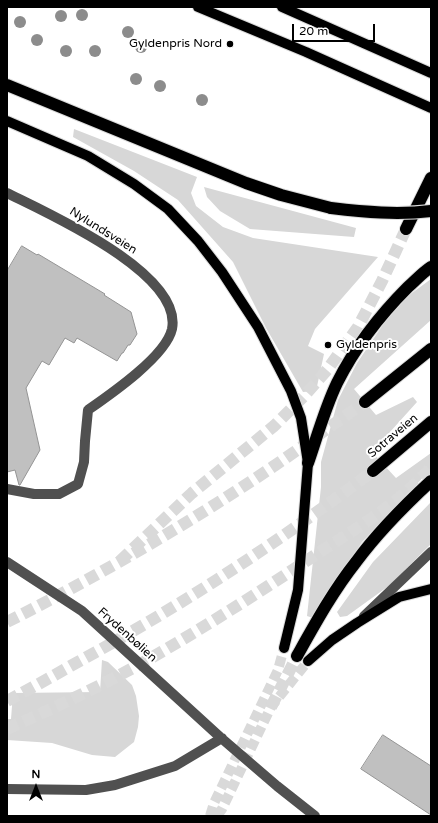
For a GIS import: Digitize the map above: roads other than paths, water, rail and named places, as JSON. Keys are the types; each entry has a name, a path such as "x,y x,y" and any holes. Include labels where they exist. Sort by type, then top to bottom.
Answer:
{"highway":[{"path":"7,85 246,183 281,195 331,208 375,213 415,213 431,211"},
{"path":"406,229 431,178"},
{"path":"308,463 337,384 352,357 371,328 394,301 431,267"},
{"path":"365,402 431,349"},
{"name":"Sotraveien","path":"373,471 431,422"},
{"path":"297,656 318,617 356,562 394,516 431,481"}],"main road":[{"path":"198,7 306,52 431,108"},
{"path":"282,7 431,73"},
{"path":"7,121 88,156 134,184 168,208 198,241 222,272 258,327 291,391 301,418 308,463 298,590 284,648"},
{"path":"308,661 356,622 399,597 431,589"}],"street":[{"name":"Nylundsveien","path":"7,193 62,221 128,260 158,288 171,310 172,321 172,330 166,342 149,362 124,384 88,410 84,462 78,484 59,494 34,494 7,489"},
{"path":"356,622 431,552"},
{"name":"Frydenbølien","path":"7,562 82,611 222,738 277,786 315,816"},
{"path":"7,789 86,790 115,785 175,766 222,738"}],"tunnel":[{"path":"120,561 192,493 274,426 305,395 327,370 358,327 382,281 406,229"},
{"path":"7,622 109,568 176,529 274,466 365,402"},
{"path":"7,729 116,677 214,620 378,514 407,491 431,467"},
{"path":"7,701 153,619 228,573 337,498 373,471"},
{"path":"210,816 214,803 278,670 284,648"},
{"path":"271,707 297,656"},
{"path":"217,816 222,809 271,707 308,661"}],"place":[{"name":"Gyldenpris Nord","path":"230,44"},
{"name":"Gyldenpris","path":"328,345"}]}
